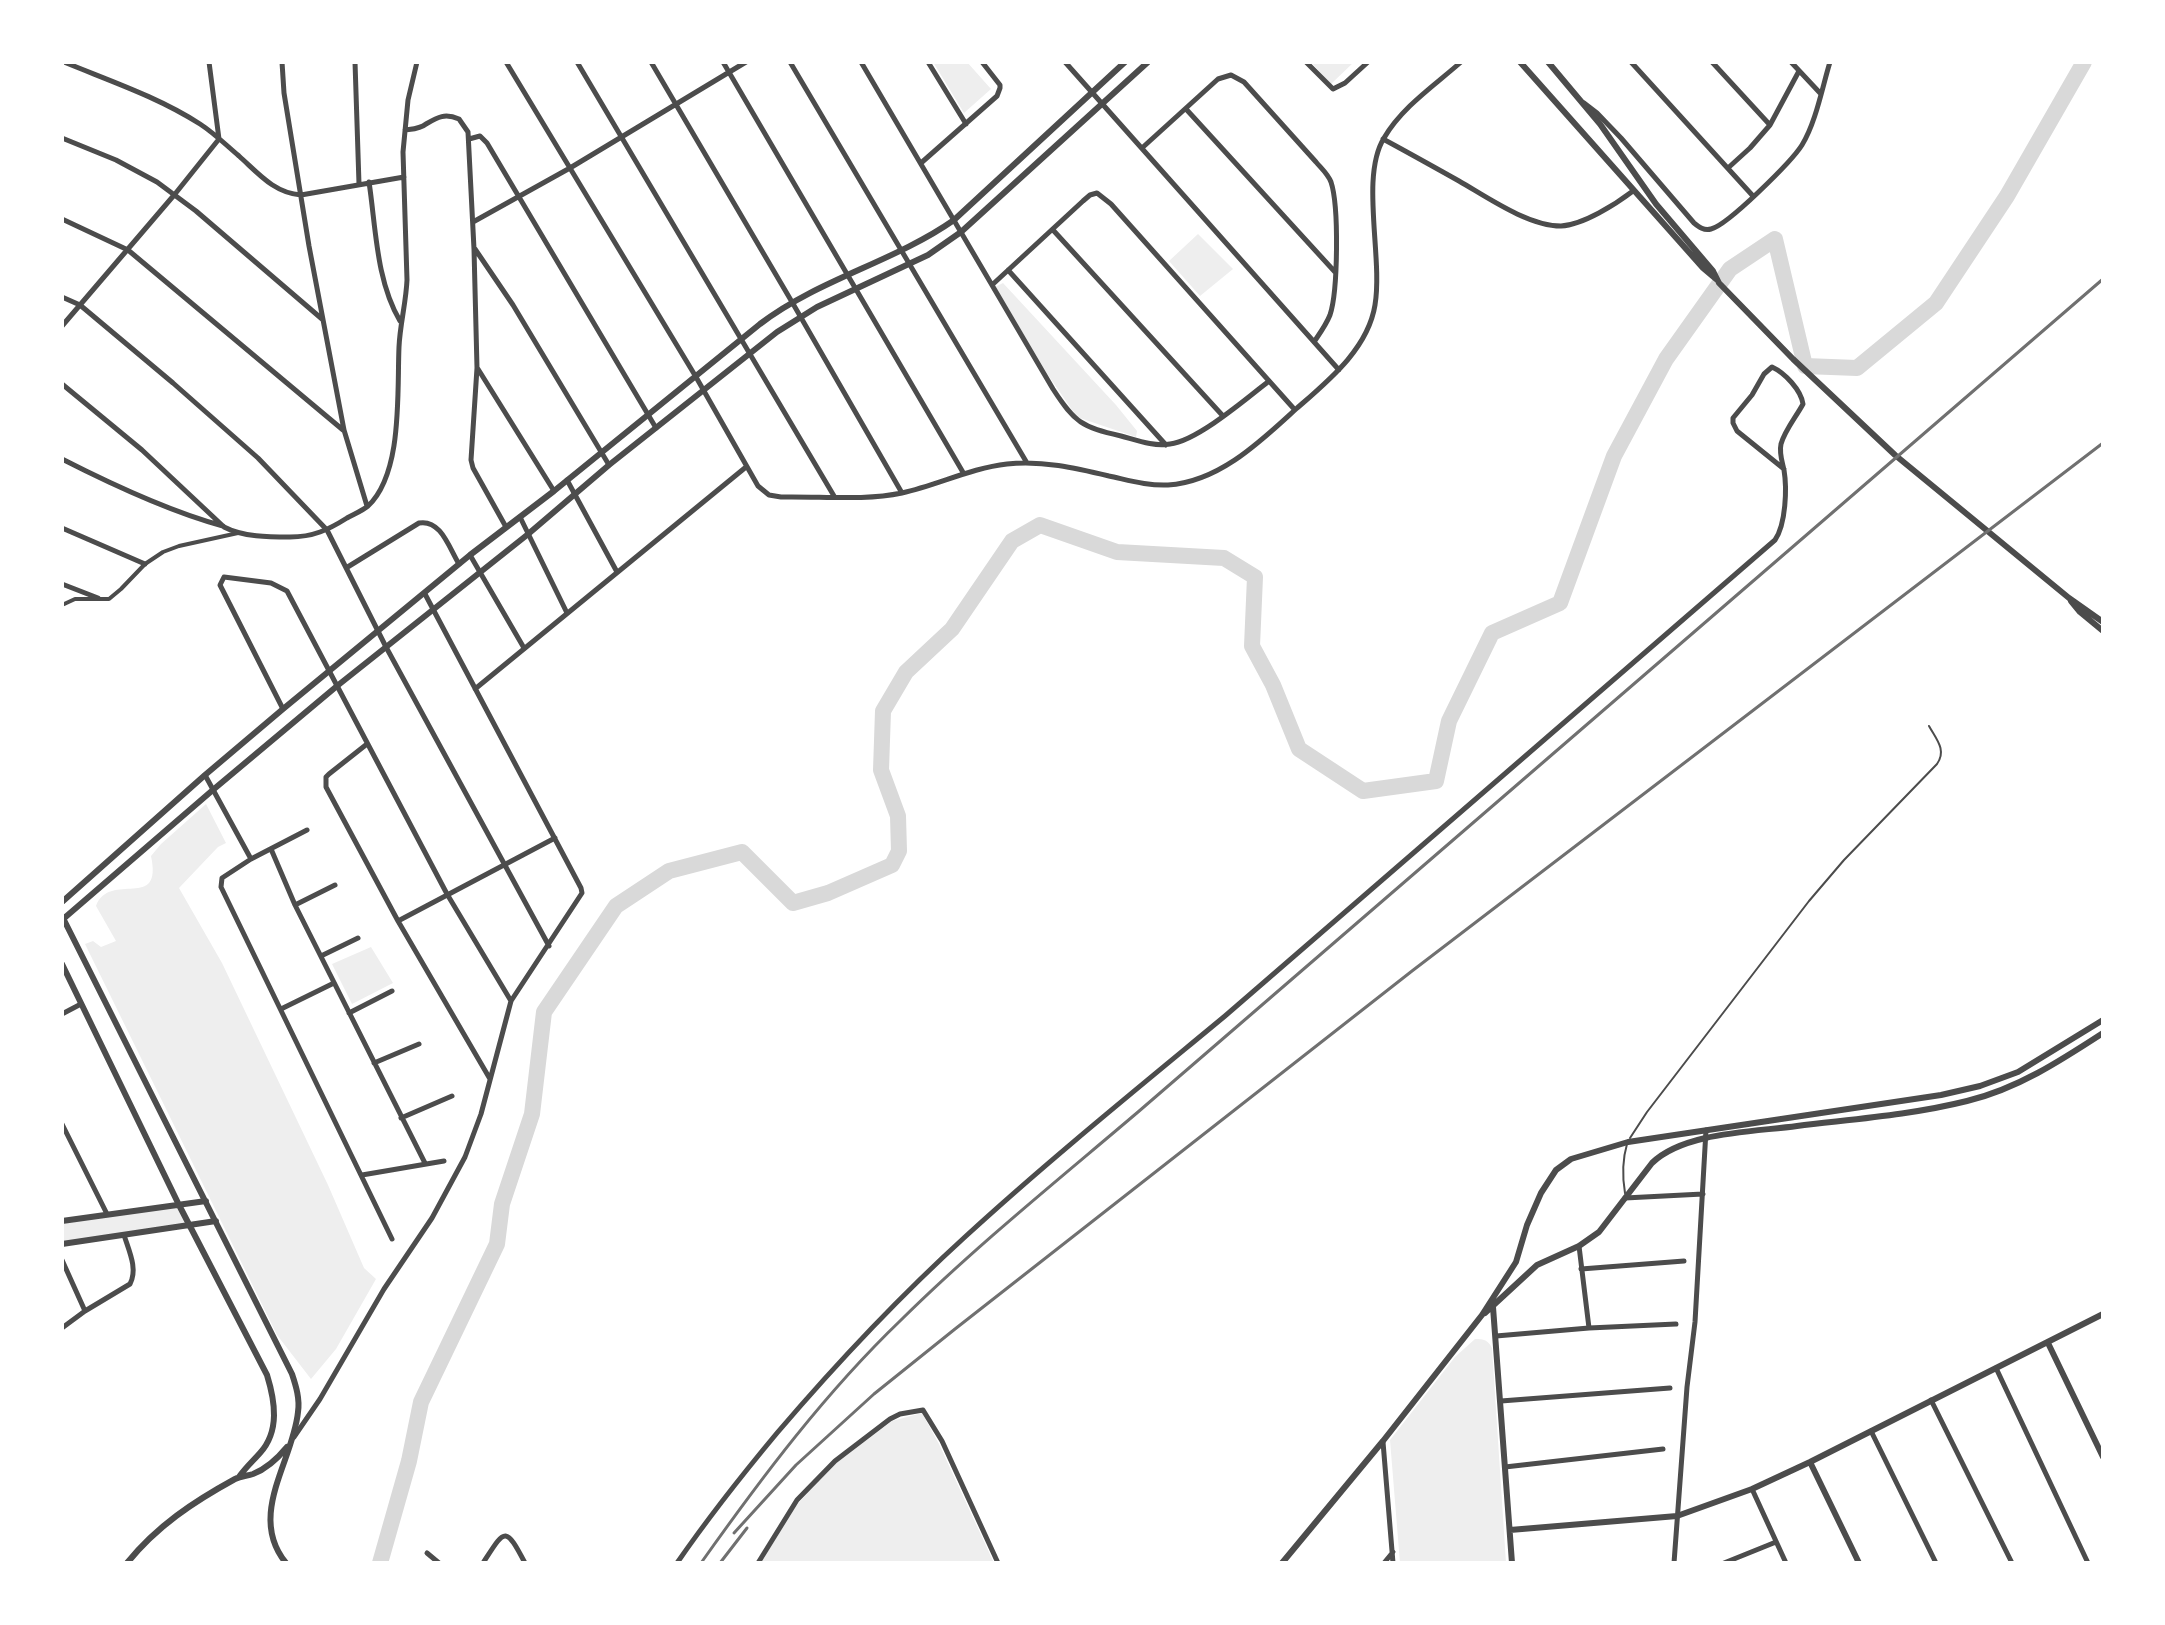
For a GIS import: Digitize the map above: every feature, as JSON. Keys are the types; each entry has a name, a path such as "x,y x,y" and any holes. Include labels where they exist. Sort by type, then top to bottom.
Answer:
{"street":[{"path":"62,326 219,139 209,62"},
{"path":"282,62 284,93 301,195 344,430 367,506"},
{"path":"355,62 359,184"},
{"path":"62,605 75,599 109,599 145,564 179,546 238,533 303,537 327,530 367,506 378,493 395,445 400,322 407,280 405,130 417,62"},
{"path":"506,62 758,486 769,495 781,497 902,493 989,467 1027,463 1168,485 1189,482 1238,458 1339,370 1368,329 1375,308 1377,255 1373,191 1377,151 1400,116 1461,62"},
{"path":"577,62 834,496"},
{"path":"651,62 902,493"},
{"path":"723,62 964,474"},
{"path":"473,222 570,168 746,62"},
{"path":"790,62 1027,463"},
{"path":"861,62 992,285 1071,415 1079,422 1101,431 1166,445 1185,440 1269,381"},
{"path":"928,62 966,124"},
{"path":"921,163 997,96 1000,88 997,80 982,62"},
{"path":"1065,62 1339,370"},
{"path":"62,902 283,709 519,516 792,302 903,250 954,220 1125,62"},
{"path":"286,1563 274,1544 270,1528 274,1486 292,1440 299,1411 292,1374 62,918 337,686 750,353 800,316 936,251 961,232 1148,62"},
{"path":"1306,62 1333,89 1345,83 1368,62"},
{"path":"1520,62 1703,268 1793,359 1885,446 2069,598 2103,622"},
{"path":"1548,62 1582,100 1656,204 1718,281"},
{"path":"1631,62 1753,196"},
{"path":"1712,62 1770,125"},
{"path":"1791,62 1820,93"},
{"path":"1582,100 1694,223 1704,230 1710,230 1753,196 1803,144 1830,62"},
{"path":"64,63 161,102 193,120 266,181 288,194 301,195 404,177"},
{"path":"1728,168 1770,125 1799,71"},
{"path":"1142,148 1218,79 1231,75 1244,82 1327,174 1335,207 1333,300 1324,328 1314,342"},
{"path":"1186,109 1335,273"},
{"path":"405,130 421,127 436,117 450,116 464,123 469,139 477,368 471,460 506,527"},
{"path":"469,139 480,136 487,143 656,428"},
{"path":"62,138 139,171 175,194 323,319"},
{"path":"1383,139 1515,212 1550,225 1575,223 1606,209 1633,191"},
{"path":"369,182 384,282 391,306 400,322"},
{"path":"992,285 1090,195 1097,193 1104,197 1295,410"},
{"path":"62,219 128,250 344,430"},
{"path":"1053,230 1223,416"},
{"path":"474,249 513,305 609,465"},
{"path":"1008,270 1166,445"},
{"path":"62,297 80,305 173,383 258,458 327,530 386,647 549,946"},
{"path":"677,1563 741,1476 814,1390 888,1311 965,1236 1225,1016 1775,540 1780,533 1785,500 1784,469 1781,458 1782,442 1803,404 1803,398 1782,373 1772,367 1733,418 1733,423 1745,438 1784,469"},
{"path":"477,368 554,491"},
{"path":"62,384 142,450 224,527"},
{"path":"62,459 178,511 238,533"},
{"path":"475,689 746,467"},
{"path":"567,480 617,572"},
{"path":"519,516 567,613"},
{"path":"346,568 419,523 427,522 439,529 459,564"},
{"path":"62,528 145,564"},
{"path":"470,555 524,648"},
{"path":"283,709 220,585 224,577 271,583 287,591 447,894 511,1001"},
{"path":"62,584 98,598"},
{"path":"239,1477 252,1474 275,1460 292,1440 320,1399 384,1289 432,1218 465,1157 481,1114 511,1001 580,897 581,888 425,594"},
{"path":"2069,598 2103,631"},
{"path":"368,744 329,774 325,782 398,921 490,1080"},
{"path":"205,775 251,859"},
{"path":"307,830 222,878 221,887 392,1239"},
{"path":"398,921 555,838"},
{"path":"271,849 295,905 425,1163"},
{"path":"295,905 335,885"},
{"path":"321,956 358,938"},
{"path":"62,964 189,1226 267,1375 273,1396 273,1428 262,1452 239,1477 168,1520 127,1563"},
{"path":"281,1009 334,983"},
{"path":"349,1013 392,991"},
{"path":"62,1014 81,1004"},
{"path":"1282,1563 1492,1304 1537,1265 1579,1246 1599,1232 1662,1154 1706,1134 1980,1086 2018,1072 2103,1020"},
{"path":"1512,1563 1492,1304 1516,1262 1541,1193 1556,1170 1571,1159 1628,1142 1915,1111 1966,1101 2023,1081 2103,1033"},
{"path":"374,1063 419,1044"},
{"path":"2059,1049 2066,1057"},
{"path":"401,1118 452,1096"},
{"path":"62,1124 107,1214"},
{"path":"1674,1563 1695,1322 1706,1134"},
{"path":"362,1175 444,1161"},
{"path":"1625,1198 1703,1194"},
{"path":"62,1221 206,1201"},
{"path":"62,1244 216,1221"},
{"path":"62,1328 130,1284 134,1269 124,1235"},
{"path":"1579,1246 1589,1328"},
{"path":"62,1260 85,1311"},
{"path":"1581,1269 1684,1261"},
{"path":"1510,1530 1677,1516 1752,1489 2102,1316"},
{"path":"1496,1336 1676,1324"},
{"path":"2048,1343 2103,1457"},
{"path":"1996,1368 2088,1563"},
{"path":"1501,1401 1670,1388"},
{"path":"1931,1400 2012,1563"},
{"path":"758,1563 797,1500 835,1461 890,1419 923,1410 942,1441 998,1563"},
{"path":"1871,1431 1936,1563"},
{"path":"1383,1441 1393,1563"},
{"path":"1503,1468 1663,1449"},
{"path":"1810,1462 1859,1563"},
{"path":"1752,1489 1786,1563"},
{"path":"483,1563 499,1538 504,1536 513,1540 525,1563"},
{"path":"1724,1563 1776,1542"},
{"path":"1384,1563 1393,1552"},
{"path":"427,1553 439,1563"}],"lane":[{"path":"1625,1198 1623,1155 1647,1112 1809,901 1941,759 1942,751 1929,726"}],"shaded area":[{"path":"933,62 967,62 991,89 964,113"},
{"path":"1311,62 1354,62 1331,84"},
{"path":"1198,234 1233,269 1200,296 1169,261"},
{"path":"1003,283 1116,405 1137,431 1136,437 1077,417 995,287"},
{"path":"206,804 226,843 218,847 179,888 222,963 364,1268 376,1279 336,1349 311,1379 277,1335 85,944 93,941 101,947 116,941 96,906 103,896 112,891 143,887 149,882 153,873 151,856"},
{"path":"371,947 393,983 352,1004 332,964"},
{"path":"178,1207 188,1225 62,1243 62,1222"},
{"path":"1475,1339 1485,1340 1492,1348 1506,1563 1400,1563 1390,1440 1455,1357"},
{"path":"922,1413 994,1563 761,1563 796,1506 830,1468 892,1421"}],"waterway":[{"path":"380,1563 409,1461 421,1402 497,1244 502,1204 532,1114 544,1012 616,906 669,871 742,852 793,903 828,893 892,865 899,851 898,816 881,770 883,711 906,672 952,629 1012,541 1040,525 1117,552 1224,558 1255,577 1252,646 1273,685 1299,749 1363,791 1436,781 1449,721 1492,633 1560,603 1614,456 1666,359 1730,269 1775,239 1805,366 1857,368 1936,303 2007,196 2084,62"}],"railway":[{"path":"701,1563 820,1406 873,1348 958,1266 2103,279"},
{"path":"734,1533 796,1465 874,1394 955,1329 1412,971 2103,443"},
{"path":"720,1563 747,1528"}]}
